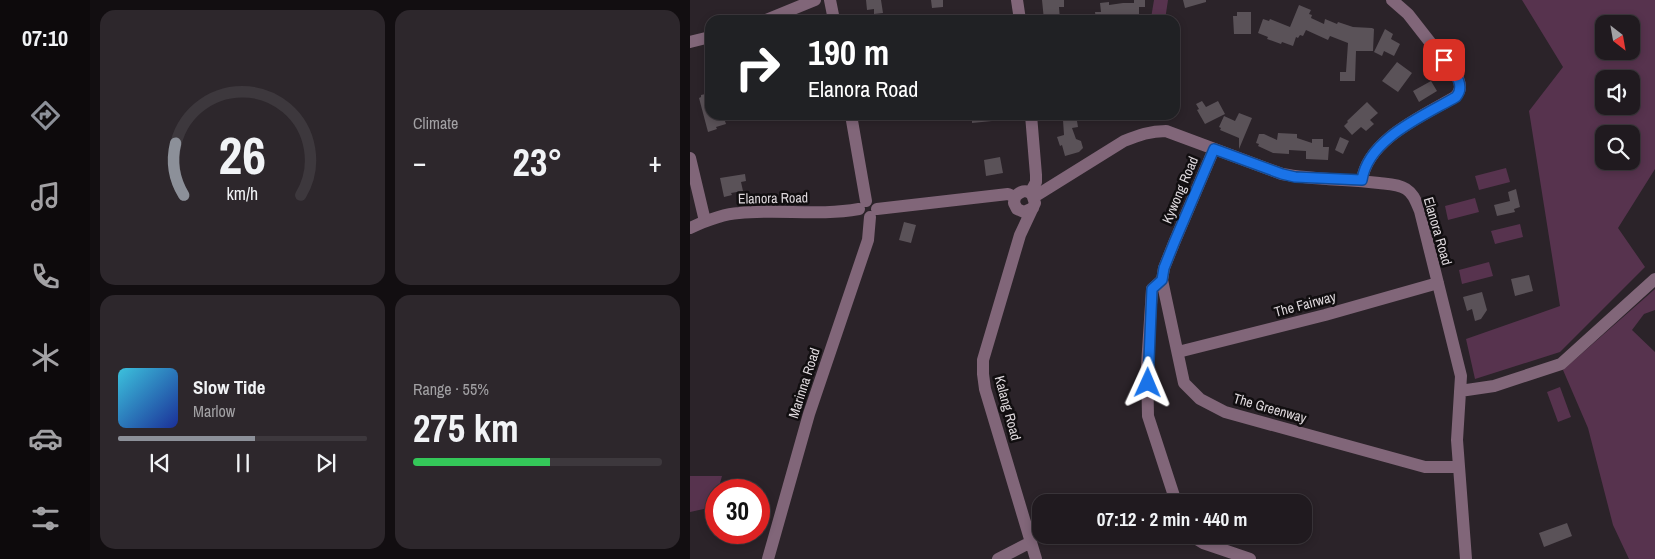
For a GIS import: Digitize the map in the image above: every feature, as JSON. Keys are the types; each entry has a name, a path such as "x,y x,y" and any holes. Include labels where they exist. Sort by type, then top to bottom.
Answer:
{"street":[{"path":"778,15 815,0"},
{"path":"830,0 833,15"},
{"path":"1017,0 1019,15"},
{"path":"1362,180 1363,171 1369,159 1383,144 1403,127 1456,97 1460,88 1458,78 1408,14 1392,0"},
{"path":"690,42 705,38"},
{"path":"851,120 863,205 873,202 874,213 1008,194 1025,202"},
{"name":"Kalang Road","path":"1031,120 1036,182 1025,202 1020,235 983,360 983,374 985,389 1036,559"},
{"name":"Elanora Road","path":"1025,202 1124,142 1139,134 1153,131 1166,131 1282,174 1295,177 1362,180 1396,185 1406,189 1414,196 1420,211 1460,376 1457,440 1466,559"},
{"name":"Kywong Road","path":"1173,494 1148,416 1147,366 1152,289 1162,280 1164,268 1214,149"},
{"path":"690,158 705,221"},
{"path":"1035,162 1049,179 1059,182"},
{"name":"Elanora Road","path":"690,228 705,221 737,213 841,212 863,205"},
{"name":"Marinna Road","path":"768,559 810,414 868,240 874,213"},
{"path":"1460,391 1494,386 1561,364 1655,279"},
{"name":"The Greenway","path":"1162,280 1184,383 1200,399 1225,412 1425,467 1458,467"},
{"name":"The Fairway","path":"1178,352 1325,315 1438,283"},
{"path":"998,559 1031,542"},
{"path":"1206,544 1250,559"}],"shaded area":[{"path":"1154,0 1168,0 1166,15 1152,15"},
{"path":"1522,0 1655,0 1655,169 1618,228 1645,267 1560,352 1475,379 1466,339 1560,306 1529,111 1563,67"},
{"path":"1506,168 1510,182 1479,190 1475,176"},
{"path":"1475,198 1479,212 1448,220 1445,206"},
{"path":"1520,224 1523,237 1495,244 1491,231"},
{"path":"1489,262 1493,276 1462,284 1459,270"},
{"path":"1655,289 1655,310 1644,314 1632,330 1655,352 1655,559 1629,559 1613,525 1588,428 1563,370"},
{"path":"1560,387 1571,417 1558,422 1547,392"},
{"path":"690,476 722,476 721,479 705,479 705,509 690,512"}],"building":[{"path":"866,0 881,0 883,13 874,14 874,9 867,10"},
{"path":"931,0 943,0 943,7 932,8"},
{"path":"1042,0 1064,0 1064,7 1059,7 1060,15 1044,15"},
{"path":"1134,0 1145,0 1145,7 1139,7 1139,15 1095,15 1095,12 1101,12 1100,3 1109,2 1109,5 1134,3"},
{"path":"1183,0 1206,0 1206,2 1185,8"},
{"path":"1299,5 1311,10 1309,14 1312,15 1311,18 1324,24 1325,19 1337,24 1338,22 1353,27 1374,29 1373,51 1356,51 1355,81 1340,81 1340,72 1346,72 1348,43 1330,36 1328,40 1306,30 1303,36 1296,37 1293,46 1267,39 1268,37 1258,33 1263,19 1269,21 1270,19 1290,27"},
{"path":"1237,12 1251,12 1251,34 1234,34 1233,16 1237,16"},
{"path":"1385,29 1393,34 1391,39 1400,44 1394,56 1384,51 1382,56 1374,52"},
{"path":"1397,62 1412,73 1398,92 1382,81"},
{"path":"1431,81 1437,91 1419,102 1413,91"},
{"path":"705,94 705,120 725,120 726,124 708,132 699,98"},
{"path":"1202,101 1206,107 1218,101 1225,114 1205,124 1197,110 1199,109 1196,104"},
{"path":"1367,102 1378,113 1370,120 1374,124 1366,131 1361,127 1352,135 1344,126"},
{"path":"1239,113 1252,118 1239,149 1239,138 1220,130 1221,128 1219,127 1224,116 1235,121"},
{"path":"972,120 1002,120 972,123"},
{"path":"1063,120 1077,120 1078,127 1072,128 1076,139 1081,141 1083,148 1079,152 1065,156 1062,145 1060,146 1057,137 1064,135"},
{"path":"1278,133 1297,134 1297,138 1312,143 1312,139 1323,139 1323,147 1329,147 1328,160 1306,159 1306,151 1289,150 1289,154 1273,153 1258,146 1259,144 1256,143 1259,134 1264,134 1277,140"},
{"path":"1340,137 1349,141 1343,154 1335,150"},
{"path":"1000,157 1003,173 986,176 984,160"},
{"path":"745,174 746,181 741,182 743,191 731,193 732,195 724,197 720,178"},
{"path":"1516,189 1520,207 1514,209 1515,212 1497,216 1494,205 1510,201 1508,192"},
{"path":"904,222 916,225 911,243 899,240"},
{"path":"1529,275 1533,291 1515,296 1511,279"},
{"path":"1482,292 1487,310 1481,319 1475,321 1472,309 1467,311 1463,297"},
{"path":"1567,523 1572,536 1544,547 1539,533"}],"route":[{"path":"1148,383 1147,366 1152,289 1162,280 1164,268 1214,149 1272,171 1295,177 1362,180 1363,171 1369,159 1383,144 1403,127 1456,97 1459,93 1458,78 1444,60"}]}
